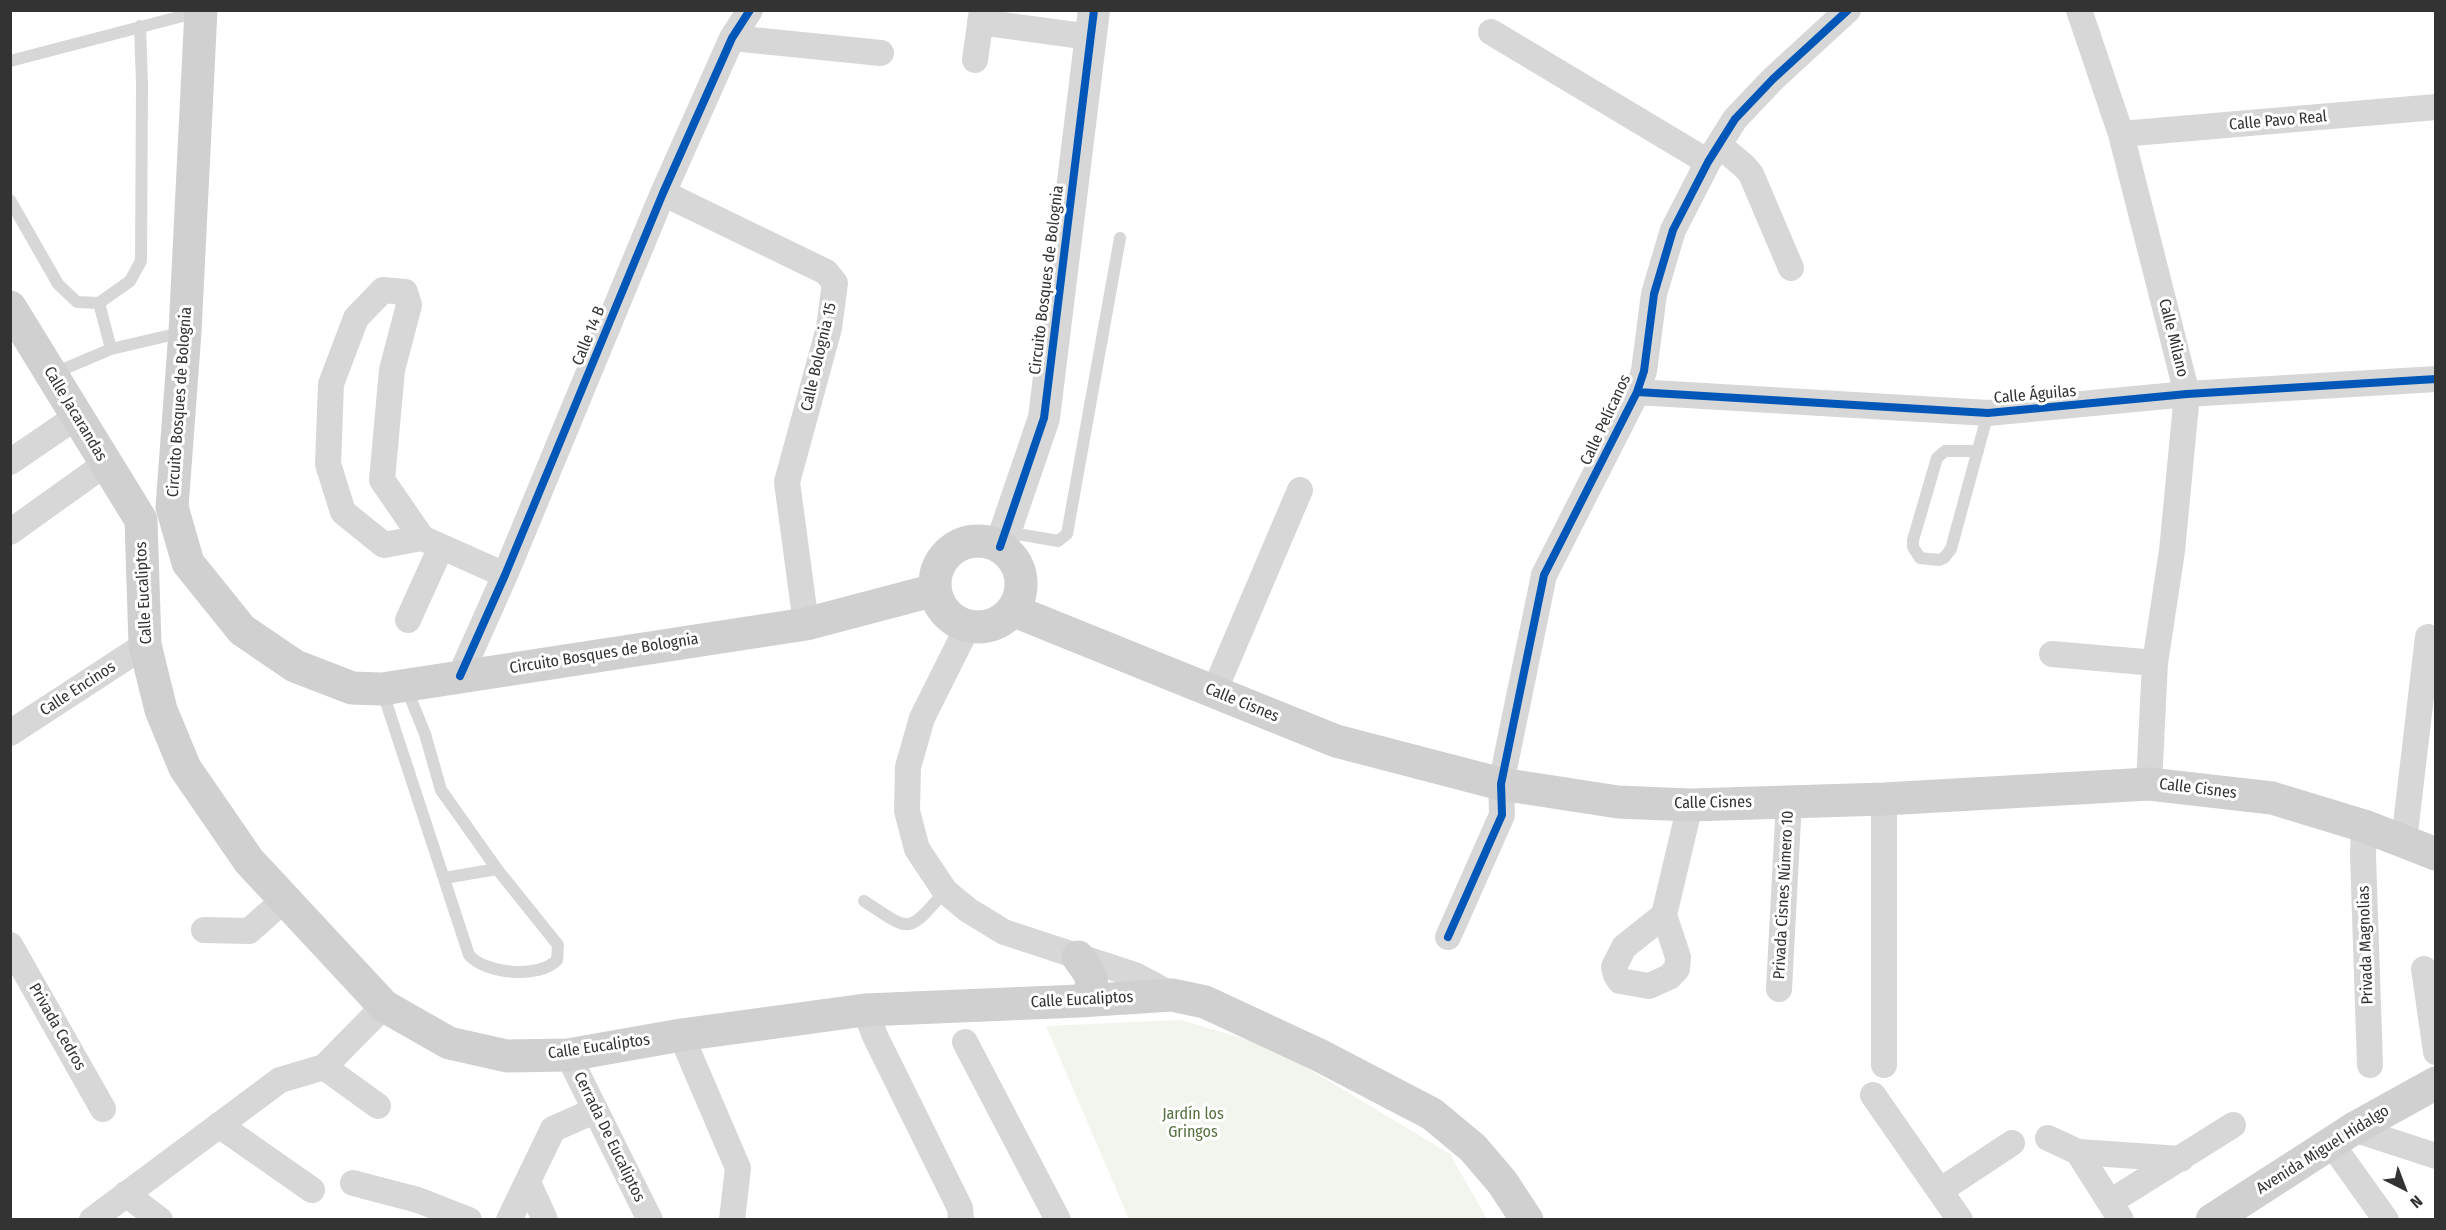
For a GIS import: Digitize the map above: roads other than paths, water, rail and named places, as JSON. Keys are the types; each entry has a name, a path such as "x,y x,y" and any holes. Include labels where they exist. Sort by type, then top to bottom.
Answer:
{"main road":[{"name":"Circuito Bosques de Bolognia","path":"201,11 185,332 172,507 188,563 242,630 295,666 352,688 393,687 806,624 935,590"},
{"name":"Calle Jacarandas","path":"10,307 141,520"},
{"path":"141,520 172,507"},
{"name":"Calle Eucaliptos","path":"141,520 145,645 161,710 185,768 249,861 384,1006 449,1043 507,1056 568,1055 681,1035 865,1010 1079,1001 1172,994 1205,1002 1319,1055 1432,1114 1473,1148 1502,1182 1527,1220"},
{"path":"1003,539 1021,577 1018,600 1004,619 993,625 968,626 956,621 946,613 935,590 936,575 941,561 951,550 963,543 1003,539"},
{"name":"Calle Cisnes","path":"1012,610 1336,741 1501,784 1618,802 1690,805 1884,799 2149,784 2272,798 2364,826 2436,854"},
{"path":"1078,957 1092,977 1092,989 1086,999 1079,1001"},
{"path":"1319,1055 1342,1085 1425,1128 1486,1189 1509,1220"},
{"path":"1319,1055 1356,1055 1443,1101 1497,1150 1515,1173 1544,1220"},
{"name":"Avenida Miguel Hidalgo","path":"2212,1220 2342,1136 2436,1083"}],"street":[{"name":"Calle 14 B","path":"460,676 505,575 663,193 732,38 750,10"},
{"name":"Calle Pelícanos","path":"1448,937 1502,815 1501,784 1544,575 1637,392 1644,371 1654,294 1673,230 1735,119 1773,79 1848,10"},
{"name":"Calle Milano","path":"2079,10 2121,135 2187,393 2172,550 2155,663 2149,784"},
{"path":"975,60 981,16 1092,24"},
{"name":"Circuito Bosques de Bolognia","path":"1003,539 1044,418 1092,24"},
{"path":"1491,32 1714,154 1748,170 1791,268"},
{"path":"732,38 881,53"},
{"name":"Calle Pavo Real","path":"2121,135 2436,107"},
{"name":"Calle Bolognia 15","path":"663,193 826,272 835,283 829,328 787,482 806,624"},
{"path":"432,543 382,480 392,370 409,305 405,292 383,290 356,318 331,384 328,464 343,512 384,545 432,543 505,575"},
{"name":"Calle Águilas","path":"1637,392 1988,413 2187,393 2436,379"},
{"path":"10,462 76,417"},
{"path":"10,532 105,464"},
{"path":"1214,692 1300,490"},
{"path":"408,620 432,543"},
{"path":"968,626 922,718 908,767 907,811 917,849 945,891 968,910 1004,932 1135,975 1172,994"},
{"path":"2404,841 2428,637"},
{"name":"Calle Encinos","path":"10,733 145,645"},
{"path":"2052,654 2155,663"},
{"path":"1884,799 1884,1065"},
{"name":"Privada Cisnes Número 10","path":"1779,989 1789,801"},
{"path":"1664,915 1690,805"},
{"name":"Privada Magnolias","path":"2364,826 2362,855 2370,1065"},
{"path":"204,930 249,932 285,899"},
{"name":"Privada Cedros","path":"10,945 103,1108"},
{"path":"2424,969 2436,1052"},
{"path":"92,1220 280,1080 324,1066 384,1006"},
{"path":"865,1010 875,1036 960,1208 961,1220"},
{"path":"681,1035 738,1168 732,1220"},
{"path":"965,1042 1058,1220"},
{"name":"Cerrada De Eucaliptos","path":"568,1055 650,1220"},
{"path":"324,1066 378,1106"},
{"path":"1873,1095 1960,1220"},
{"path":"508,1220 553,1129 594,1111"},
{"path":"219,1125 312,1190"},
{"path":"2078,1152 2115,1211 2181,1159 2234,1125"},
{"path":"2342,1136 2436,1156"},
{"path":"2342,1136 2386,1220"},
{"path":"2048,1138 2078,1152 2181,1159"},
{"path":"1941,1190 2012,1143"},
{"path":"528,1182 545,1220"},
{"path":"353,1183 411,1210 469,1220"},
{"path":"126,1194 160,1220"}],"lane":[{"path":"10,61 201,11"},
{"path":"10,200 58,284 77,302 99,303 130,281 141,261 140,26"},
{"path":"1003,539 1059,541 1067,534 1120,238"},
{"path":"99,303 111,349"},
{"path":"51,375 111,349 185,332"},
{"path":"1978,451 1945,452 1936,458 1913,540 1915,553 1920,558 1939,560 1948,554 1978,451 1988,413"},
{"path":"393,687 425,734 441,790 497,869 558,945 557,960 547,968 539,971 512,971 485,966 473,960 466,949 444,878 393,687"},
{"path":"444,878 497,869"},
{"path":"864,901 898,923 908,925 918,920 945,891"}],"park label":[{"name":"Jardín los Gringos","path":"1193,1124"}]}
